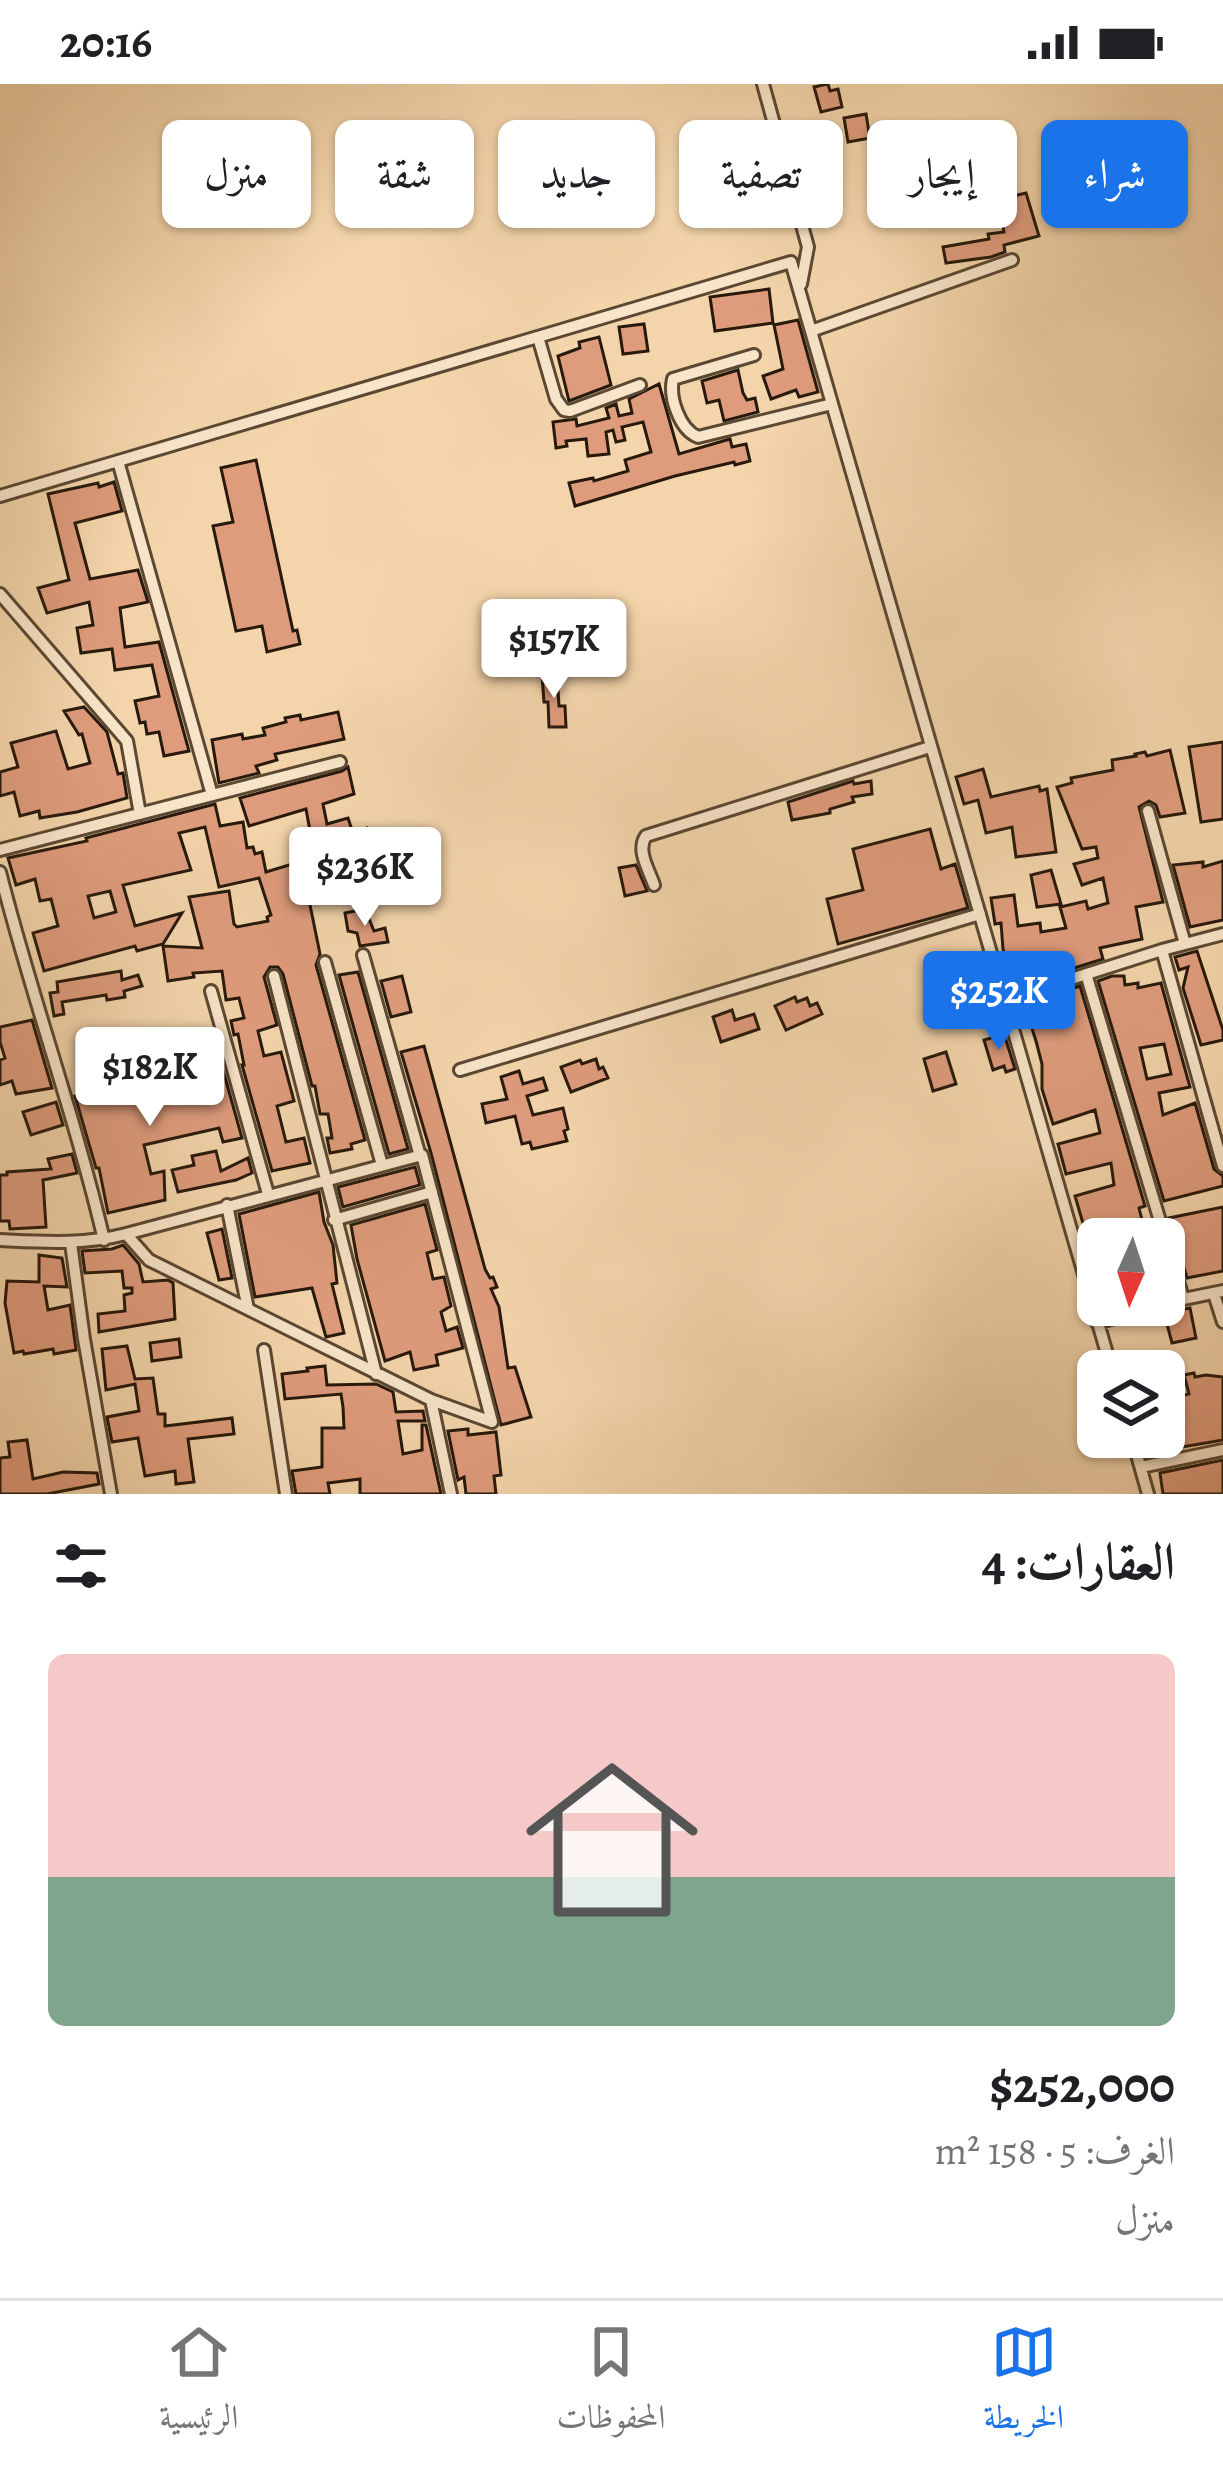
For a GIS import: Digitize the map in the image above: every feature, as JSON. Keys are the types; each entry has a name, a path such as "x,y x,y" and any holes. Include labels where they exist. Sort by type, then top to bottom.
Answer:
{"street":[{"path":"763,84 808,247 800,290"},
{"path":"811,331 1012,260"},
{"path":"0,496 791,262 1077,1253"},
{"path":"538,337 556,399 564,410 640,386"},
{"path":"754,356 673,380 670,387 688,433 698,436 832,404"},
{"path":"118,461 212,795"},
{"path":"0,594 128,741 140,814"},
{"path":"654,885 641,849 646,836 930,747"},
{"path":"0,850 340,761"},
{"path":"1148,811 1185,944"},
{"path":"0,872 104,1240"},
{"path":"460,1070 980,914"},
{"path":"1005,1000 1223,934"},
{"path":"1162,950 1223,1166"},
{"path":"126,1234 149,1259 376,1374 492,1422 422,1155 363,955"},
{"path":"325,962 382,1165"},
{"path":"1087,974 1159,1218"},
{"path":"274,976 376,1374"},
{"path":"211,992 268,1194"},
{"path":"0,1240 104,1240 420,1156"},
{"path":"334,1220 432,1192"},
{"path":"227,1205 248,1309"},
{"path":"71,1243 111,1494"},
{"path":"1185,1298 1219,1292 1223,1322"},
{"path":"263,1350 286,1494"},
{"path":"431,1400 452,1494"},
{"path":"1141,1467 1223,1450"},
{"path":"1138,1458 1148,1494"}],"building":[{"path":"828,84 830,91 838,89 842,107 821,112 814,87"},
{"path":"866,114 867,139 848,142 844,118"},
{"path":"1026,193 1039,236 1004,245 1005,252 991,257 946,263 943,247 989,239 988,234 1004,232 1003,228 1017,228 1017,195"},
{"path":"769,289 773,323 715,331 710,297"},
{"path":"798,320 818,392 799,397 796,390 771,399 763,376 783,369 774,325"},
{"path":"644,324 648,351 623,354 619,327"},
{"path":"599,337 611,385 569,401 558,356 580,348 579,342"},
{"path":"738,370 743,393 747,400 755,398 758,412 724,421 719,400 707,403 702,381"},
{"path":"659,384 679,454 730,439 732,447 746,444 750,461 675,476 575,506 569,483 628,471 625,460 651,452 643,422 622,427 625,440 616,442 613,430 606,432 609,454 588,456 586,439 566,441 567,446 556,448 553,422 576,419 577,426 609,418 606,408 616,404 619,416 632,413 629,399"},
{"path":"256,460 293,631 297,630 300,644 267,652 262,626 236,631 213,526 233,522 221,468"},
{"path":"114,482 122,511 75,523 90,579 138,570 148,602 120,608 125,647 159,642 189,751 164,756 159,732 147,734 145,722 140,723 135,701 159,696 152,665 115,670 112,649 81,653 77,628 93,625 89,602 47,613 38,588 69,580 48,494"},
{"path":"557,674 566,727 549,727 548,702 544,702 542,675"},
{"path":"84,707 107,732 127,798 77,812 40,818 39,811 20,816 14,792 0,796 0,772 18,767 11,743 56,731 68,769 90,763 82,734 64,711"},
{"path":"338,712 344,739 275,754 277,760 256,766 259,773 219,783 212,740 265,735 263,728 286,722 285,718 300,715 301,720"},
{"path":"1223,742 1223,819 1201,822 1189,747"},
{"path":"1170,750 1185,813 1160,817 1149,801 1139,807 1163,902 1136,907 1142,939 1100,948 1103,959 1017,986 1012,983 1001,923 995,924 991,898 1014,895 1018,926 1040,923 1041,932 1066,928 1060,907 1086,901 1088,909 1108,903 1103,878 1082,885 1074,864 1098,858 1096,847 1082,849 1057,787 1072,783 1071,778 1113,770 1112,760"},
{"path":"348,767 354,794 323,804 327,824 348,818 353,833 367,828 383,881 346,890 336,838 312,842 306,809 249,826 240,798"},
{"path":"983,769 991,797 1039,786 1040,791 1047,789 1056,852 1016,857 1012,827 986,833 978,800 964,804 956,777"},
{"path":"853,781 871,781 872,794 852,797 854,802 830,809 830,813 792,820 788,802"},
{"path":"215,804 220,826 243,822 247,848 253,847 255,854 262,852 266,872 312,858 324,895 309,900 320,954 316,965 365,1140 351,1144 352,1149 330,1153 328,1114 320,1114 283,974 278,967 270,967 264,977 277,1025 258,1031 264,1056 281,1052 294,1101 277,1106 286,1142 304,1138 310,1163 272,1171 231,1021 244,1018 239,998 226,1000 222,971 168,981 163,946 202,948 189,897 229,891 237,927 268,921 271,915 259,878 219,887 205,827 179,833 191,870 123,885 135,926 182,913 163,944 137,951 135,946 44,971 33,933 58,926 51,899 40,901 35,879 16,885 8,858","holes":["110,891 116,912 94,918 88,896"]},
{"path":"930,829 941,869 955,864 968,908 838,944 827,899 863,890 853,849"},
{"path":"1223,861 1223,920 1190,927 1173,865 1203,862 1203,867"},
{"path":"636,865 647,891 625,896 619,868"},
{"path":"1051,870 1061,904 1037,907 1031,875"},
{"path":"365,909 374,931 385,928 388,942 360,946 357,933 348,931 345,913"},
{"path":"1197,951 1223,1030 1223,1040 1201,1045 1183,988 1188,967 1179,970 1175,957"},
{"path":"121,971 122,980 138,975 142,986 124,991 125,997 62,1002 64,1014 54,1016 50,993 58,992 57,982"},
{"path":"358,972 408,1149 389,1154 339,975"},
{"path":"402,976 411,1012 391,1017 381,981"},
{"path":"1124,976 1125,985 1138,983 1138,988 1161,983 1190,1087 1159,1093 1163,1115 1195,1103 1223,1186 1164,1201 1098,981","holes":["1164,1044 1171,1074 1147,1079 1140,1048"]},
{"path":"1080,986 1145,1206 1139,1208 1142,1218 1081,1218 1075,1196 1114,1185 1111,1163 1066,1174 1058,1144 1100,1133 1095,1110 1053,1124 1042,1089 1036,1041 1021,1005"},
{"path":"795,997 797,1002 807,998 810,1006 817,1003 822,1014 786,1030 775,1006"},
{"path":"732,1010 735,1020 754,1014 759,1029 721,1042 713,1017"},
{"path":"32,1020 52,1088 16,1094 12,1081 0,1085 0,1060 5,1058 0,1027"},
{"path":"1004,1034 1015,1069 1006,1072 1004,1066 993,1070 984,1040"},
{"path":"424,1046 485,1269 497,1287 491,1289 499,1307 508,1368 515,1367 531,1417 501,1425 401,1052"},
{"path":"946,1052 956,1084 933,1091 924,1059"},
{"path":"596,1059 608,1078 571,1092 561,1067"},
{"path":"223,1070 242,1138 223,1142 219,1128 144,1145 151,1174 164,1171 165,1200 108,1213 75,1096 169,1072 171,1081"},
{"path":"519,1071 523,1084 543,1078 547,1090 527,1096 533,1115 563,1108 567,1141 532,1149 530,1142 522,1144 515,1116 486,1123 482,1104 507,1099 501,1077"},
{"path":"56,1102 63,1125 31,1135 23,1112"},
{"path":"216,1151 221,1171 248,1158 252,1173 178,1192 172,1170 194,1165 192,1156"},
{"path":"72,1154 77,1173 43,1180 46,1227 10,1229 9,1221 0,1221 0,1175 51,1169 48,1159"},
{"path":"415,1167 420,1185 343,1207 338,1187"},
{"path":"319,1192 333,1245 337,1283 332,1284 344,1333 326,1337 312,1288 255,1297 239,1214"},
{"path":"425,1204 437,1250 427,1253 433,1279 444,1277 451,1306 441,1312 446,1331 457,1327 463,1348 436,1355 438,1365 414,1370 410,1352 385,1361 351,1225"},
{"path":"1223,1207 1223,1271 1187,1278 1185,1218 1169,1218"},
{"path":"222,1229 232,1278 219,1280 207,1233"},
{"path":"123,1245 139,1264 143,1282 173,1283 175,1319 99,1332 98,1314 125,1311 124,1295 132,1293 132,1288 124,1288 122,1271 85,1273 82,1251"},
{"path":"39,1255 62,1258 67,1287 44,1286 48,1310 70,1305 76,1350 14,1353 5,1303 7,1281 39,1282"},
{"path":"1190,1308 1196,1338 1172,1343 1167,1326 1185,1326 1185,1309"},
{"path":"179,1339 181,1357 152,1361 150,1343"},
{"path":"127,1346 135,1379 153,1378 158,1414 165,1414 165,1426 232,1418 234,1434 188,1439 194,1482 176,1484 175,1471 145,1476 138,1438 112,1442 107,1417 139,1411 135,1384 106,1390 102,1349"},
{"path":"325,1366 327,1385 376,1384 393,1392 396,1412 423,1411 425,1421 398,1421 403,1454 422,1450 422,1425 426,1425 441,1494 360,1494 360,1479 328,1483 330,1494 296,1494 292,1471 322,1467 322,1428 344,1428 343,1407 341,1394 285,1399 282,1374"},
{"path":"1185,1375 1223,1377 1223,1440 1185,1447 1185,1395 1189,1394"},
{"path":"468,1429 468,1435 496,1432 501,1475 494,1476 496,1494 466,1494 464,1477 458,1480 448,1431"},
{"path":"27,1440 33,1479 63,1472 97,1473 99,1484 47,1494 0,1494 0,1458 10,1457 8,1442"},
{"path":"1223,1460 1223,1494 1163,1494 1160,1473"}]}
